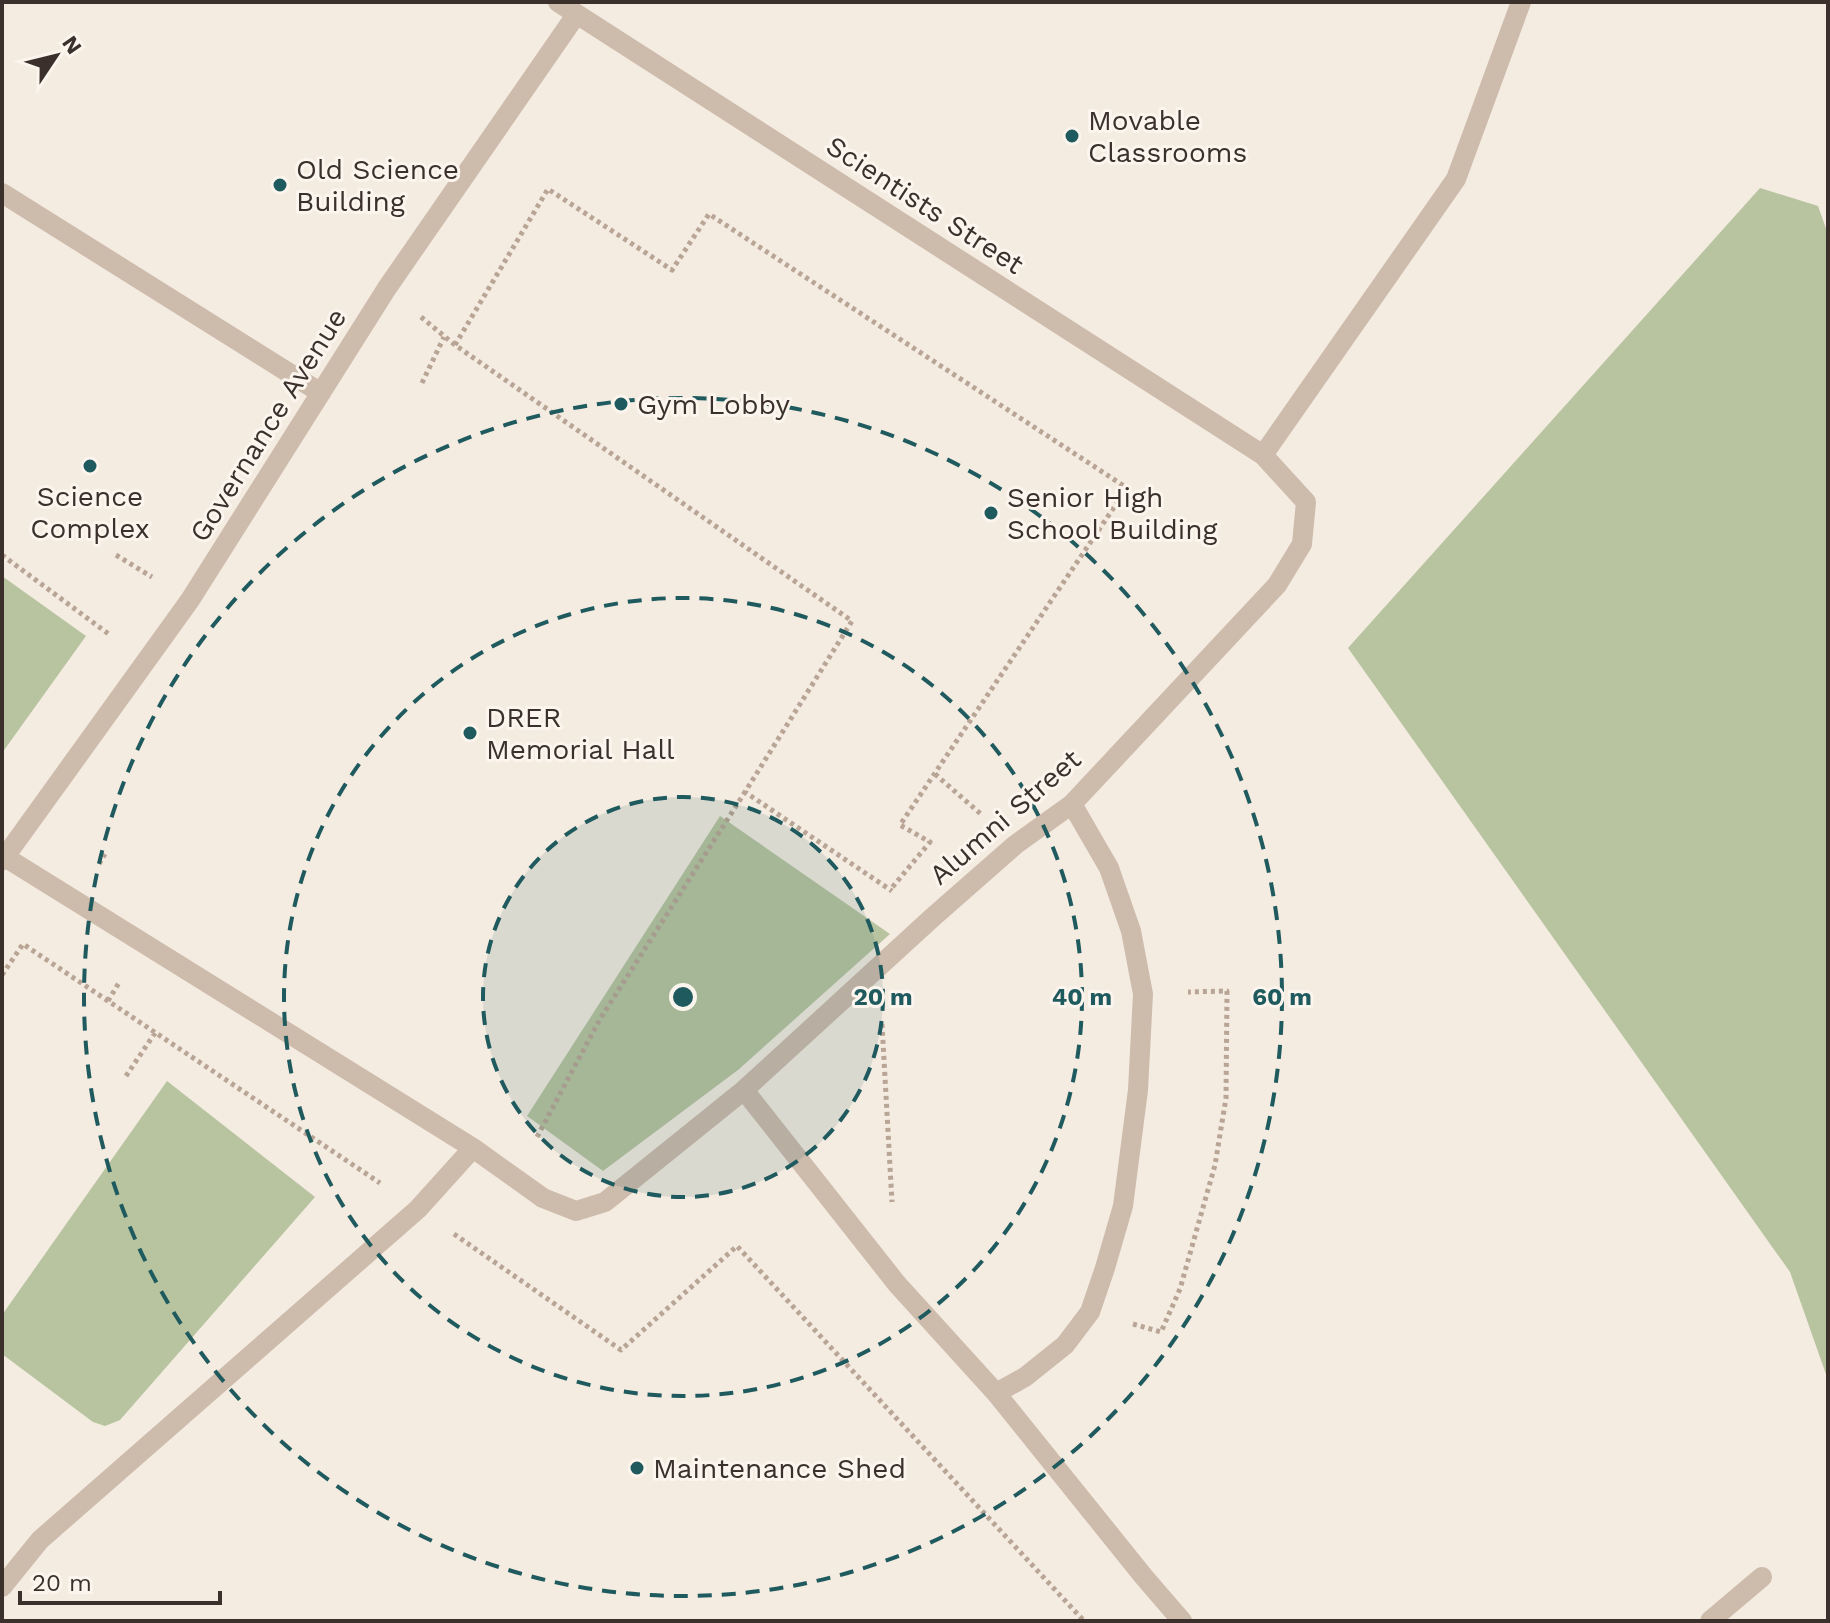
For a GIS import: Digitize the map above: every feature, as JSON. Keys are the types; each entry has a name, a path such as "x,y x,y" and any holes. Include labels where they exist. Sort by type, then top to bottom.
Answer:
{"lane":[{"name":"Scientists Street","path":"558,2 1263,455"},
{"path":"1263,455 1456,179 1521,2"},
{"name":"Governance Avenue","path":"3,859 190,600 387,288 576,15"},
{"path":"2,193 321,393"},
{"name":"Alumni Street","path":"3,859 473,1148 543,1198 576,1211 605,1202 744,1090 1015,845 1072,804 1277,585 1302,544 1306,502 1263,455"},
{"path":"996,1393 1025,1377 1065,1345 1090,1312 1123,1206 1138,1090 1143,994 1131,931 1109,868 1072,804"},
{"path":"744,1090 897,1284 996,1393 1182,1621"},
{"path":"2,1587 40,1540 418,1209 473,1148"},
{"path":"1710,1621 1762,1577"}],"path":[{"path":"455,345 548,189 672,270 709,214 1127,488 900,825 930,842 890,890"},
{"path":"387,288 455,345 852,621 600,1019 514,1178"},
{"path":"422,383 444,337"},
{"path":"2,555 147,661"},
{"path":"935,774 1015,845"},
{"path":"745,792 933,917"},
{"path":"2,975 23,944 418,1209 621,1350 737,1246 1084,1621"},
{"path":"879,967 892,1205"},
{"path":"1090,1312 1161,1332 1180,1289 1218,1152 1226,1098 1227,991 1143,994"},
{"path":"126,1076 155,1033"}],"green space":[{"path":"1760,188 1818,206 1828,234 1828,1380 1790,1272 1348,648"},
{"path":"2,576 86,636 2,753"},
{"path":"720,816 890,934 738,1070 603,1171 527,1116"},
{"path":"167,1081 315,1197 120,1420 105,1426 93,1422 2,1354 2,1315"}],"place":[{"name":"Movable Classrooms","path":"1072,136"},
{"name":"Old Science Building","path":"280,185"},
{"name":"Gym Lobby","path":"621,404"},
{"name":"Science Complex","path":"90,466"},
{"name":"Senior High School Building","path":"991,513"},
{"name":"DRER Memorial Hall","path":"470,733"},
{"name":"Maintenance Shed","path":"637,1468"}]}
